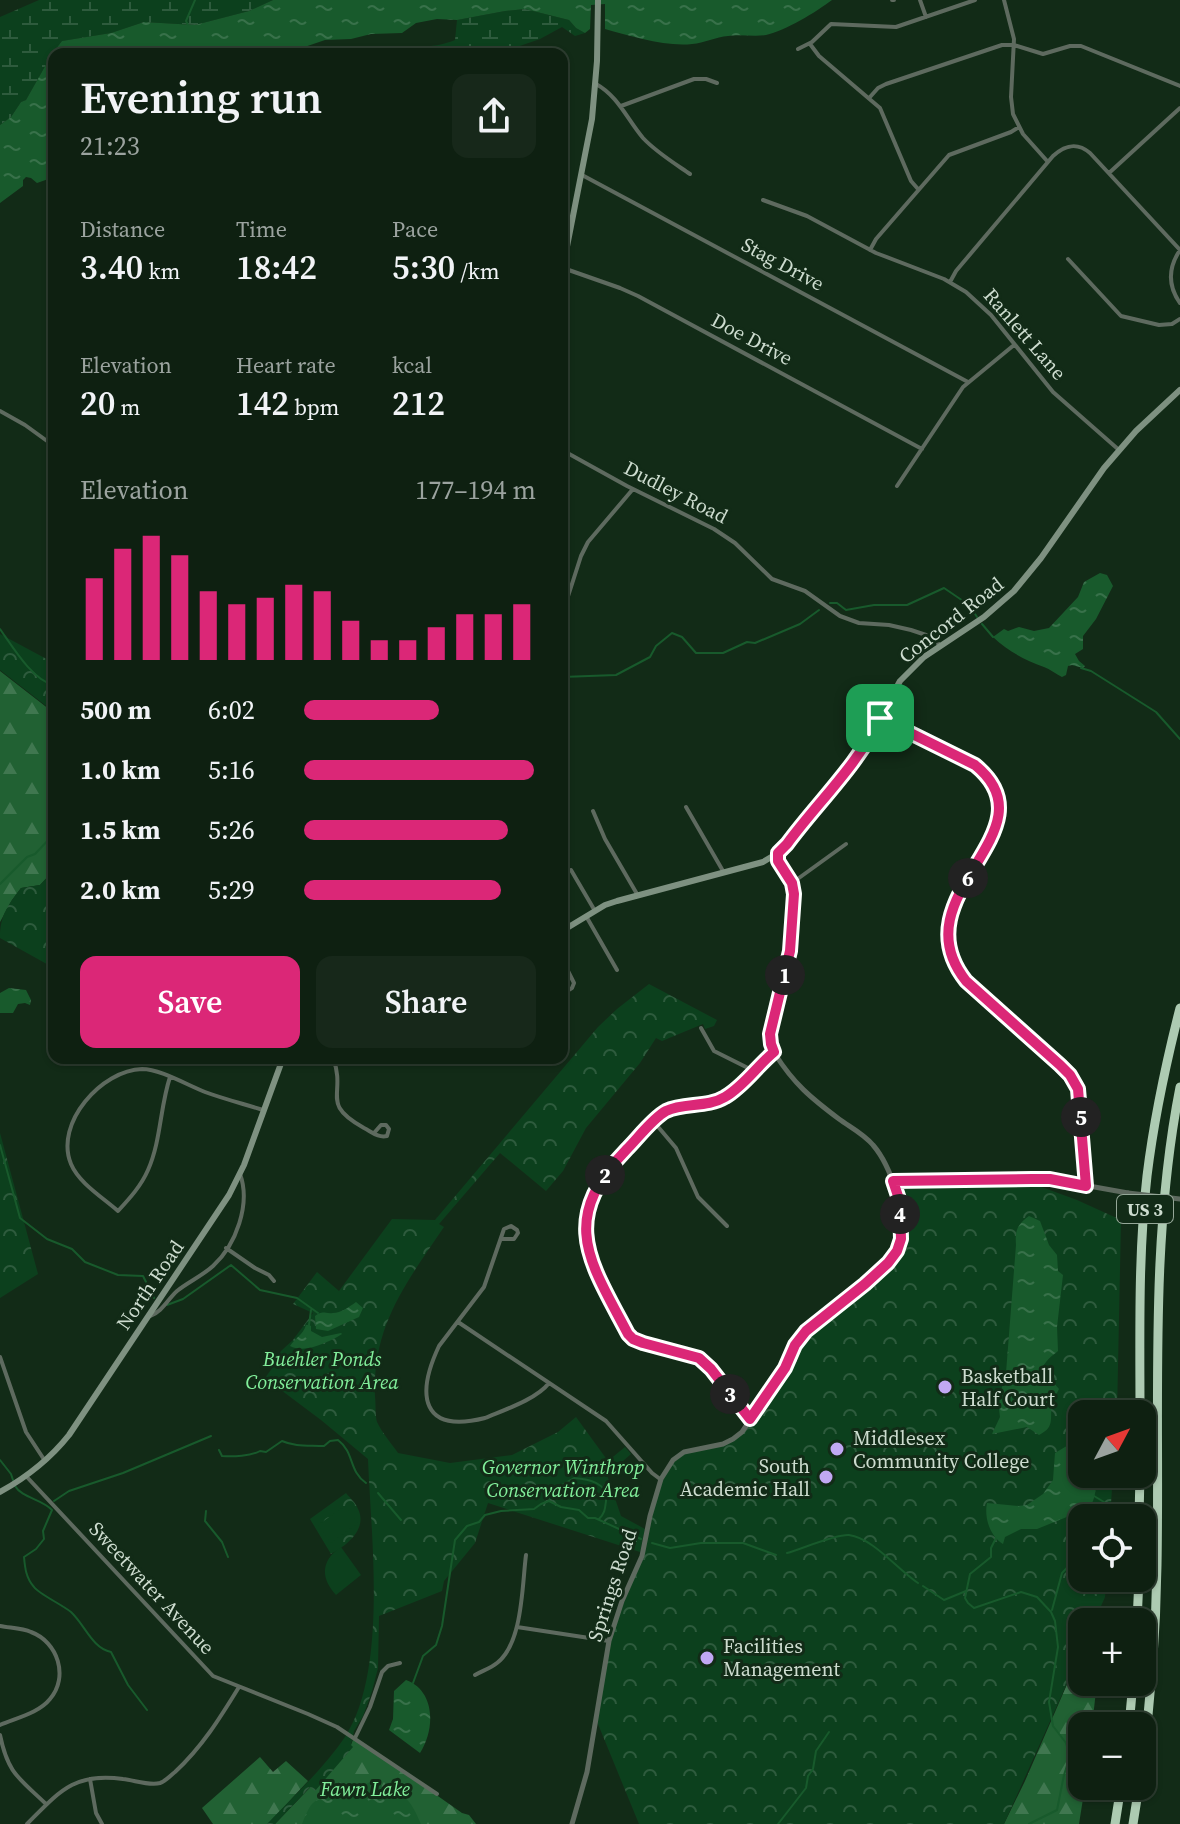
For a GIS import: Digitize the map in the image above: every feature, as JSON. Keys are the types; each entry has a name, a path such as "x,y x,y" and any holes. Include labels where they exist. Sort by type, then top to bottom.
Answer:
{"highway":[{"name":"US 3","path":"1140,1400 1142,1241 1147,1179 1165,1070 1180,1008"},
{"name":"US 3","path":"1148,1712 1157,1580 1159,1264 1168,1158 1180,1087"},
{"path":"1115,1824 1119,1800"},
{"path":"1133,1824 1137,1800"}],"main road":[{"path":"568,242 590,138 596,84 598,0"},
{"name":"Concord Road","path":"568,927 605,905 763,862 778,853 853,762 900,681 940,645 984,617 1014,591 1119,450 1180,390"},
{"name":"North Road","path":"0,1492 45,1461 69,1435 212,1222 240,1174 281,1064"}],"street":[{"path":"920,0 926,17"},
{"path":"798,49 810,44 826,26 833,23 896,27 975,0"},
{"path":"1004,0 1014,45 1011,103 1014,119 1048,162"},
{"path":"810,44 819,56 870,97 883,112 911,181 918,189"},
{"path":"870,97 886,84 1002,45 1014,45 1043,54 1081,46 1180,86"},
{"path":"621,106 694,79 717,83"},
{"path":"596,84 621,106 649,144 690,174"},
{"path":"1109,173 1180,108"},
{"path":"870,250 941,162 952,153 1019,127"},
{"path":"950,282 1048,162 1065,147 1078,146 1090,153 1180,250 1172,263 1170,275 1180,303"},
{"name":"Stag Drive","path":"582,175 968,382"},
{"name":"Ranlett Lane","path":"763,200 812,218 870,250 950,282 982,305 1058,398 1119,450"},
{"path":"1068,259 1121,316 1159,325 1172,324 1180,319"},
{"name":"Doe Drive","path":"568,272 638,296 922,449"},
{"path":"897,486 959,392 1014,344"},
{"path":"0,411 48,442"},
{"name":"Dudley Road","path":"568,453 721,533 767,576 808,593 840,616 859,623 917,631 940,645"},
{"path":"568,596 588,542 633,489"},
{"path":"880,718 975,765 994,786 999,805 998,822 987,848 951,911 950,948 956,966 966,981 1070,1075 1078,1089 1086,1186"},
{"path":"686,807 723,871"},
{"path":"593,811 605,839 637,894"},
{"path":"792,883 846,844"},
{"path":"750,1419 699,1358 631,1338 599,1279 588,1249 586,1231 587,1214 597,1184 663,1112 721,1099 737,1089 774,1052 770,1034 790,951 794,894 792,883 778,861 778,853"},
{"path":"571,870 595,911"},
{"path":"586,916 617,970"},
{"path":"568,970 574,980 574,986 568,990"},
{"path":"701,1028 714,1051 754,1071"},
{"name":"Springs Road","path":"572,1824 587,1772 609,1641 642,1556 661,1479 673,1460 684,1452 716,1446 742,1432 806,1331 888,1263 901,1239 900,1202 893,1181 872,1144 805,1093 774,1052"},
{"path":"335,1064 338,1072 336,1097 340,1110 349,1119 374,1133"},
{"path":"170,1077 149,1168 118,1211 74,1171 67,1150 70,1128 83,1103 107,1082 130,1072 149,1070 170,1077 216,1096 263,1110"},
{"path":"654,1122 676,1148 698,1197 727,1226"},
{"path":"147,1317 156,1314 177,1291 212,1267 226,1248 241,1216 243,1181 240,1174"},
{"path":"893,1181 1050,1179 1180,1199"},
{"path":"502,1239 484,1287 439,1346 425,1391 426,1399 435,1415 447,1420 467,1421 485,1418 535,1394 549,1383"},
{"path":"226,1248 274,1281"},
{"path":"458,1322 606,1421 652,1473 661,1479"},
{"path":"0,1357 26,1432 45,1461"},
{"name":"Sweetwater Avenue","path":"26,1476 213,1676 337,1727 437,1794"},
{"path":"475,1675 496,1664 512,1643 517,1627 526,1555"},
{"path":"0,1626 31,1632 39,1637 54,1652 60,1675 51,1698 44,1705 0,1725"},
{"path":"517,1627 609,1641"},
{"path":"355,1738 382,1672 388,1666 400,1663"},
{"path":"27,1824 71,1785 90,1779 162,1782 199,1748 239,1687"},
{"path":"0,1735 4,1756 12,1772 47,1804"},
{"path":"90,1779 96,1813 102,1824"}],"green space":[{"path":"39,0 273,0 249,11 195,25 144,22 111,33 62,41 57,48 48,48 48,61 26,100 0,125 0,17"},
{"path":"525,9 569,20 585,33 575,36 562,27 514,48 410,48 455,40 457,20"},
{"path":"0,634 48,660 48,707 0,670"},
{"path":"0,671 48,708 48,876 40,885 21,888 0,922"},
{"path":"48,876 48,965 0,938 6,911 21,888 40,885"},
{"path":"649,984 717,1020 714,1026 705,1029 703,1024 662,1041 656,1038 640,1063 586,1128 563,1171 546,1191 500,1153 439,1224 444,1227 394,1306 379,1348 375,1397 377,1422 398,1453 450,1463 512,1455 558,1432 576,1417 608,1461 625,1447 631,1454 607,1475 621,1516 645,1529 640,1552 488,1503 475,1543 444,1581 442,1591 379,1616 378,1668 363,1716 354,1731 353,1747 315,1791 310,1787 275,1824 267,1824 318,1771 345,1737 358,1709 367,1677 374,1602 368,1459 265,1378 281,1351 313,1313 293,1304 317,1272 339,1291 392,1219 435,1220 598,1027"},
{"path":"0,1133 38,1274 0,1298"},
{"path":"893,1181 1025,1181 1121,1220 1117,1400 1068,1400 1068,1488 1112,1488 1111,1504 1068,1504 1068,1592 1105,1592 1105,1597 1100,1608 1068,1608 1068,1681 1004,1824 639,1824 598,1724 597,1703 609,1641 642,1556 655,1496 673,1460 684,1452 716,1446 742,1432 799,1338 888,1263 900,1245 900,1202"},
{"path":"346,1493 357,1507 360,1523 349,1542 331,1554 310,1519"},
{"path":"345,1506 358,1523 331,1543 318,1525"},
{"path":"341,1547 361,1575 336,1595 327,1582 325,1570 326,1563"},
{"path":"1068,1682 1068,1696 1095,1696 1094,1712 1068,1712 1068,1800 1083,1800 1079,1824 1004,1824"},
{"name":"Fawn Lake","path":"354,1737 469,1815 476,1824 275,1824 351,1745"},
{"path":"260,1757 273,1772 286,1761 308,1781 268,1824 213,1824 202,1808"}],"water":[{"path":"273,0 832,0 774,33 737,35 682,45 605,29 605,4 591,5 590,29 585,33 569,20 525,9 457,20 437,19 416,23 402,33 325,40 302,48 57,48 62,41 111,33 144,22 195,25 249,11"},
{"path":"48,61 48,179 37,183 26,177 23,186 0,203 0,125 26,100"},
{"path":"1100,573 1107,575 1113,586 1096,619 1083,636 1083,649 1075,654 1085,666 1083,668 1068,666 1066,675 1062,677 1017,655 993,637 1004,629 1008,631 1019,627 1034,631 1049,628 1078,597 1084,582"},
{"path":"9,988 26,990 30,1005 18,1004 13,1013 0,1013 0,993"},
{"path":"1029,1216 1040,1221 1049,1245 1057,1255 1058,1271 1063,1275 1057,1327 1058,1351 1042,1369 1042,1377 1059,1389 1053,1402 1050,1425 1045,1432 1039,1435 1027,1427 992,1434 1000,1417 998,1401 1006,1373 1017,1232 1019,1225"},
{"path":"356,1302 363,1308 359,1317 328,1331 316,1329 315,1316 339,1312"},
{"path":"306,1325 322,1337 342,1334 310,1348 290,1346"},
{"path":"1068,1445 1068,1488 1096,1488 1092,1504 1068,1504 1068,1516 1037,1529 1021,1529 1005,1537 1003,1544 989,1526 987,1503 1027,1505 1043,1494 1053,1480 1055,1453"},
{"path":"406,1680 423,1693 430,1712 428,1733 420,1753 389,1730 393,1719 394,1691"},
{"name":"Fawn Lake","path":"372,1781 381,1784 389,1796 405,1798 421,1824 302,1824 312,1803"}],"waterway":[{"path":"188,25 186,21 195,0"},
{"path":"830,603 837,603 846,610 874,605 907,605 944,588 969,605 977,617"},
{"path":"568,677 616,675 650,657 656,646 672,633 682,637 696,653 723,653 800,624 819,610"},
{"path":"982,624 993,637"},
{"path":"0,629 31,670 48,683"},
{"path":"1081,668 1091,671 1156,712 1180,739"},
{"path":"0,884 48,840"},
{"path":"0,1145 20,1218 47,1239 72,1249 85,1262 118,1275 143,1276 154,1298"},
{"path":"167,1305 183,1299 231,1265 260,1290 297,1298 318,1313"},
{"path":"309,1325 311,1310"},
{"path":"54,1501 69,1491 123,1473 211,1436"},
{"path":"219,1450 222,1456 242,1456 266,1452 282,1441 324,1446 338,1440 347,1450 356,1473 366,1483"},
{"path":"0,1460 13,1480"},
{"path":"549,1499 550,1492 574,1478 591,1481 601,1486 606,1495 604,1511 599,1519"},
{"path":"15,1486 52,1510 43,1531 44,1539 24,1557 29,1580 40,1593 71,1612 94,1641 111,1652 128,1685 147,1710"},
{"path":"378,1493 401,1520"},
{"path":"1094,1496 1107,1504"},
{"path":"413,1683 423,1656 436,1645 442,1626 455,1540 467,1526 479,1522 485,1515 534,1509 549,1501 579,1510 588,1518 595,1518 641,1539"},
{"path":"206,1511 205,1521 222,1542 228,1557"},
{"path":"787,1553 843,1535 858,1537 918,1583"},
{"path":"996,1538 991,1557 970,1574 965,1598 968,1603 974,1608 1021,1592 1037,1597 1055,1621 1058,1647 1049,1702 1053,1726 1066,1743 1070,1756 1057,1810 1029,1824"},
{"path":"652,1543 670,1548 701,1543 743,1543 776,1555"},
{"path":"1052,1610 1062,1573 1068,1567"},
{"path":"923,1586 944,1600 966,1591"},
{"path":"778,1824 806,1788 816,1751 829,1732"}],"place":[{"name":"Basketball Half Court","path":"945,1387"},
{"name":"Middlesex Community College","path":"837,1449"},
{"name":"South Academic Hall","path":"826,1477"},
{"name":"Facilities Management","path":"707,1658"}],"route":[{"path":"880,718 975,765 994,786 999,805 998,822 987,848 951,911 950,948 953,960 966,981 1060,1065 1078,1089 1086,1186 1050,1179 893,1181 900,1202 901,1239 897,1251 865,1284 799,1338 790,1360 750,1419 699,1358 643,1343 628,1334 599,1279 588,1249 587,1214 597,1184 663,1112 721,1099 737,1089 774,1052 770,1034 790,951 794,894 792,883 778,861 778,853 853,762 880,718"}],"park label":[{"name":"Buehler Ponds Conservation Area","path":"322,1370"},
{"name":"Governor Winthrop Conservation Area","path":"563,1478"}]}
